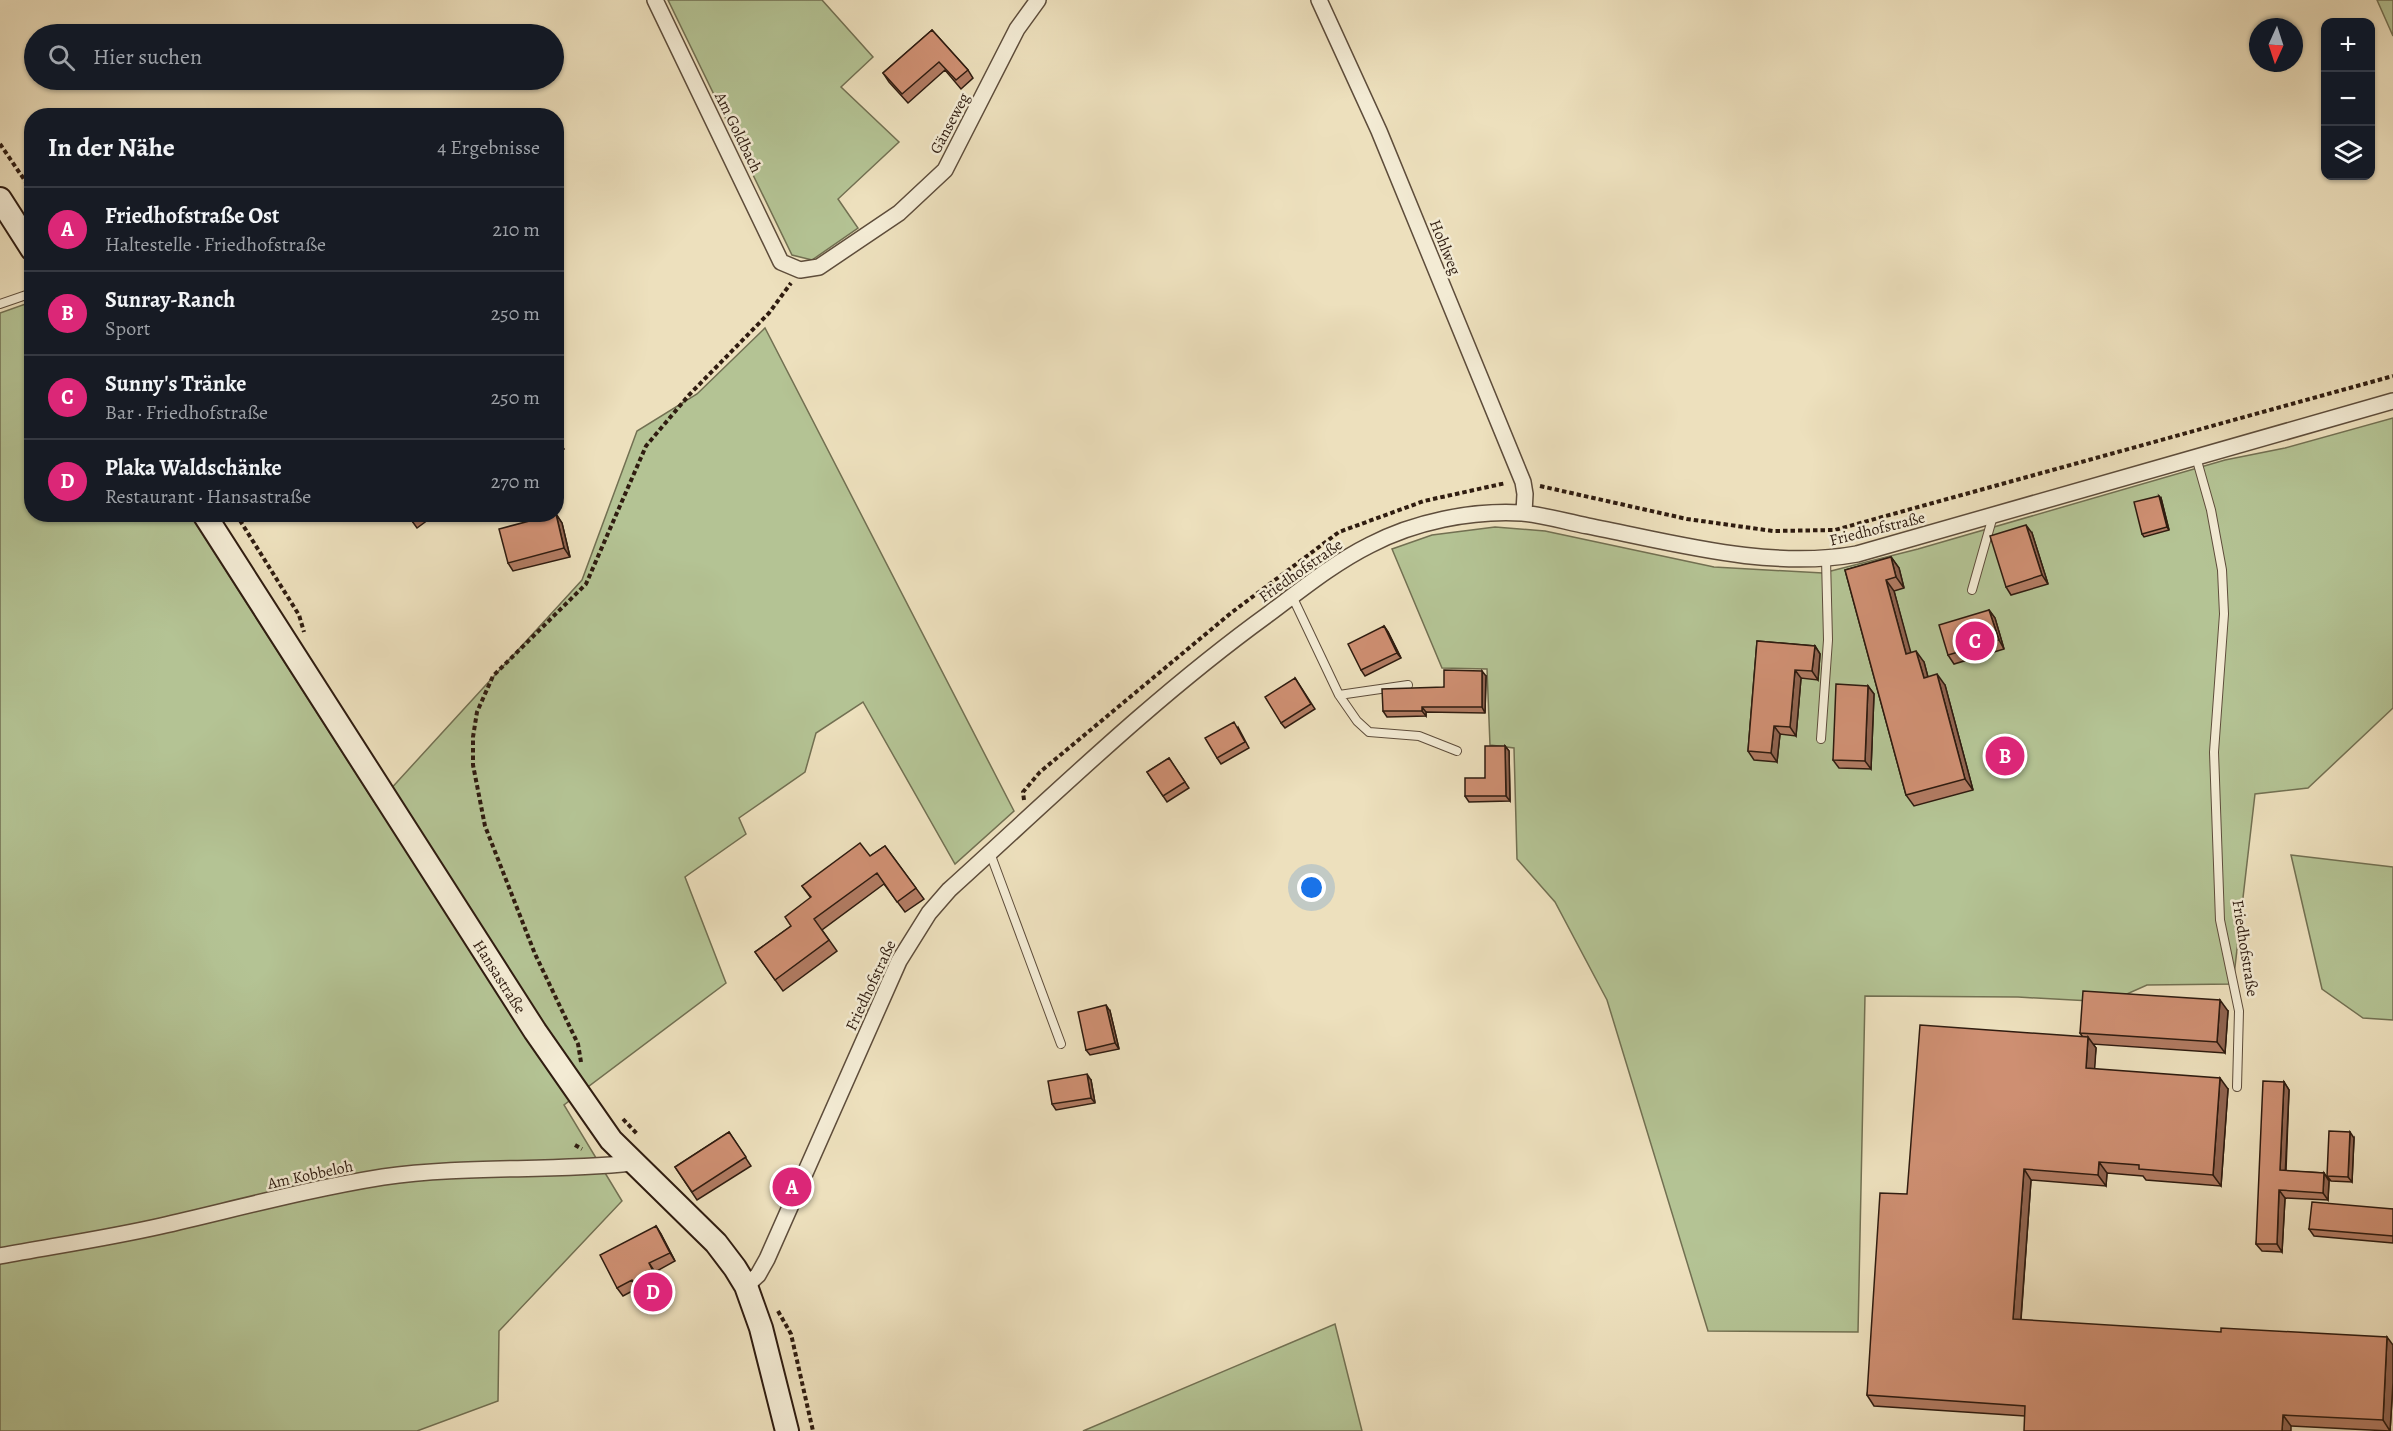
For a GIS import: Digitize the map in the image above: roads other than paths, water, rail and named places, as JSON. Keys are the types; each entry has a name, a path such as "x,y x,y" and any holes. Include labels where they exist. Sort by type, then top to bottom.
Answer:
{"street":[{"name":"Am Goldbach","path":"655,0 781,262 800,270"},
{"name":"Gänseweg","path":"800,270 819,267 899,213 945,170 1017,29 1038,0"},
{"name":"Hohlweg","path":"1319,0 1379,130 1523,482 1524,513"},
{"path":"0,199 24,236"},
{"name":"Friedhofstraße","path":"746,1286 758,1275 767,1259 899,961 929,913 950,890 1137,718 1234,639 1338,563 1370,545 1399,532 1473,515 1524,513 1725,552 1775,559 1826,559 1857,554 2393,401"},
{"name":"Hansastraße","path":"209,522 535,1031 610,1140 716,1243 746,1286 760,1328 787,1431"},
{"name":"Am Kobbeloh","path":"0,1256 158,1226 383,1177 440,1171 584,1168 632,1163"}],"lane":[{"path":"0,304 24,296"},
{"name":"Friedhofstraße","path":"2196,457 2211,510 2222,570 2224,614 2214,752 2220,920 2239,1011 2237,1088"},
{"path":"1972,590 1992,516"},
{"path":"1821,739 1828,640 1826,559"},
{"path":"1292,596 1339,695 1357,721 1370,732 1419,736 1457,751"},
{"path":"1339,695 1408,685"},
{"path":"990,853 1061,1044"}],"place":[{"name":"Sunny's Tränke","path":"1975,641"},
{"name":"Sunray-Ranch","path":"2005,756"},
{"name":"Friedhofstraße Ost","path":"792,1187"},
{"name":"Plaka Waldschänke","path":"653,1292"}]}
